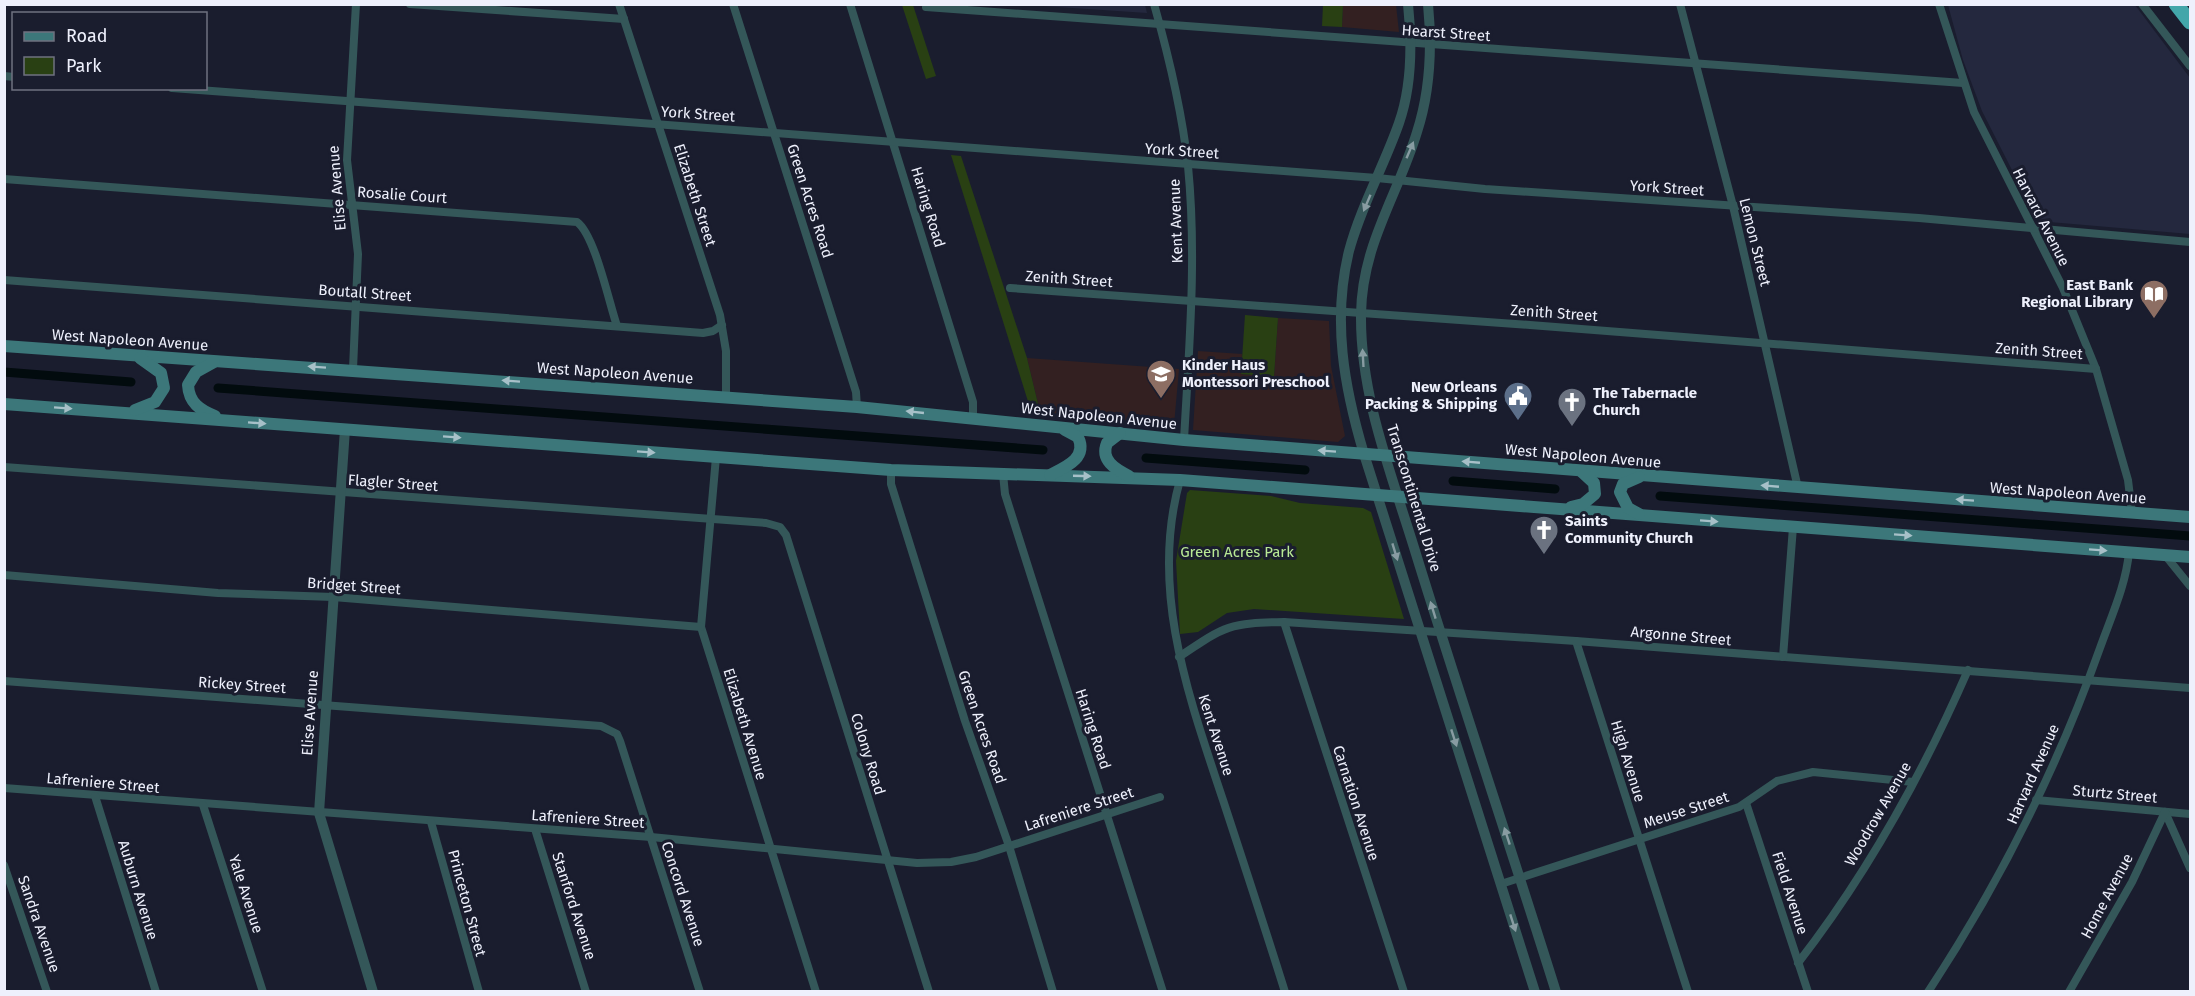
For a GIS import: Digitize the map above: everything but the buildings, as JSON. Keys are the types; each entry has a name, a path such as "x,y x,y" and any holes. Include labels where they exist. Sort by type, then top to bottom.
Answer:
{"highway":[{"path":"2176,4 2190,22"}],"main road":[{"name":"West Napoleon Avenue","path":"4,346 857,406 1184,440 2190,517"},
{"path":"122,413 147,407 155,402 164,388 161,373 147,361 134,355"},
{"path":"218,360 196,372 191,378 189,392 196,406 224,420"},
{"path":"4,404 891,470 1180,480 2190,557"},
{"path":"1049,476 1074,461 1081,447 1078,437 1060,427"},
{"path":"1120,433 1107,443 1105,456 1110,463 1133,478"},
{"path":"1561,510 1583,504 1594,494 1594,483 1580,471"},
{"path":"1641,516 1628,508 1620,492 1623,484 1643,476"}],"street":[{"name":"Elise Avenue","path":"353,369 358,254 347,160 356,4"},
{"path":"410,4 624,19"},
{"name":"Elizabeth Street","path":"619,4 722,325 726,351 726,396"},
{"name":"Green Acres Road","path":"733,4 852,381 857,406"},
{"name":"Haring Road","path":"850,4 895,143 973,402 973,418"},
{"name":"Kent Avenue","path":"1154,4 1176,93 1188,165 1191,302 1184,440"},
{"path":"1408,4 1410,44 1402,113 1356,227 1349,253 1341,313 1341,354 1348,400 1364,454 1535,992"},
{"name":"Transcontinental Drive","path":"1428,4 1430,46 1425,102 1417,134 1374,236 1362,295 1364,376 1440,631 1556,992"},
{"name":"Lemon Street","path":"1680,4 1694,65 1733,206 1798,488"},
{"name":"Harvard Avenue","path":"1939,4 1974,112 2031,229 2063,288 2096,369 2128,480 2132,513"},
{"path":"2142,4 2190,66"},
{"name":"Hearst Street","path":"926,7 1430,46 1963,83"},
{"name":"York Street","path":"197,90 1733,206 1919,218 2190,242"},
{"name":"Rosalie Court","path":"4,179 577,222 582,226 590,242 617,326"},
{"name":"Boutall Street","path":"4,280 703,333 713,331 722,325"},
{"name":"Zenith Street","path":"1010,288 2096,369"},
{"name":"Elise Avenue","path":"345,429 342,493 324,704 319,813 373,992"},
{"name":"Elizabeth Avenue","path":"716,457 701,627 816,992"},
{"name":"Flagler Street","path":"4,467 780,526"},
{"name":"Green Acres Road","path":"891,470 891,484 914,566 1009,846 1053,992"},
{"name":"Haring Road","path":"1003,474 1005,494 1163,992"},
{"name":"Kent Avenue","path":"1180,480 1176,496 1169,568 1170,599 1179,657 1285,992"},
{"name":"Colony Road","path":"780,526 786,535 929,992"},
{"path":"1783,657 1793,527"},
{"name":"Harvard Avenue","path":"1928,992 1985,901 2036,800 2089,680 2123,583 2129,552"},
{"path":"2165,555 2190,586"},
{"name":"Bridget Street","path":"4,575 218,593 333,597 701,627"},
{"name":"Argonne Street","path":"1179,657 1226,627 1240,623 1284,622 1440,631 2190,688"},
{"name":"Carnation Avenue","path":"1284,622 1404,992"},
{"name":"High Avenue","path":"1576,641 1688,992"},
{"name":"Woodrow Avenue","path":"1798,963 1828,925 1913,782 1968,670"},
{"name":"Rickey Street","path":"4,681 601,726 618,736"},
{"name":"Concord Avenue","path":"618,736 700,992"},
{"name":"Meuse Street","path":"1501,884 1746,803 1758,792 1777,781 1813,772 1913,782"},
{"name":"Lafreniere Street","path":"4,788 203,805 651,837 887,860 951,862 1009,846 1160,797"},
{"name":"Auburn Avenue","path":"95,796 156,992"},
{"name":"Sturtz Street","path":"2036,800 2190,814"},
{"name":"Field Avenue","path":"1746,803 1808,992"},
{"name":"Yale Avenue","path":"203,805 263,992"},
{"path":"2164,812 2190,868"},
{"name":"Home Avenue","path":"2069,992 2132,882 2164,812"},
{"name":"Princeton Street","path":"431,822 478,992"},
{"name":"Stanford Avenue","path":"535,829 586,992"},
{"name":"Sandra Avenue","path":"4,865 47,992"},
{"path":"4,897 15,898"}],"shaded area":[{"path":"1028,5 1145,5 1147,13"},
{"path":"1343,5 1396,5 1399,32 1342,27"},
{"path":"1948,5 2135,5 2190,78 2190,234 2038,221 1982,111 1963,60"},
{"path":"1278,318 1329,321 1331,366 1345,436 1338,442 1193,430 1198,351 1242,354 1241,374 1274,377"},
{"path":"1027,358 1179,369 1174,425 1040,412"}],"green space":[{"path":"902,5 913,5 936,76 926,79"},
{"path":"1323,5 1343,5 1342,27 1322,26"},
{"path":"951,155 961,156 1027,358 1040,412 1031,411"},
{"path":"1245,315 1278,318 1274,377 1241,374"},
{"name":"Green Acres Park","path":"1190,490 1271,496 1300,503 1363,508 1371,512 1404,619 1254,609 1227,613 1198,632 1180,634 1176,561 1187,493"}],"waterway":[{"path":"4,372 131,382"},
{"path":"218,388 1043,450"},
{"path":"1146,458 1305,470"},
{"path":"1453,481 1555,489"},
{"path":"1660,496 2190,536"}],"place":[{"name":"East Bank Regional Library","path":"2154,320"},
{"name":"Kinder Haus Montessori Preschool","path":"1161,400"},
{"name":"New Orleans Packing & Shipping","path":"1518,422"},
{"name":"The Tabernacle Church","path":"1572,428"},
{"name":"Saints Community Church","path":"1544,556"}]}
